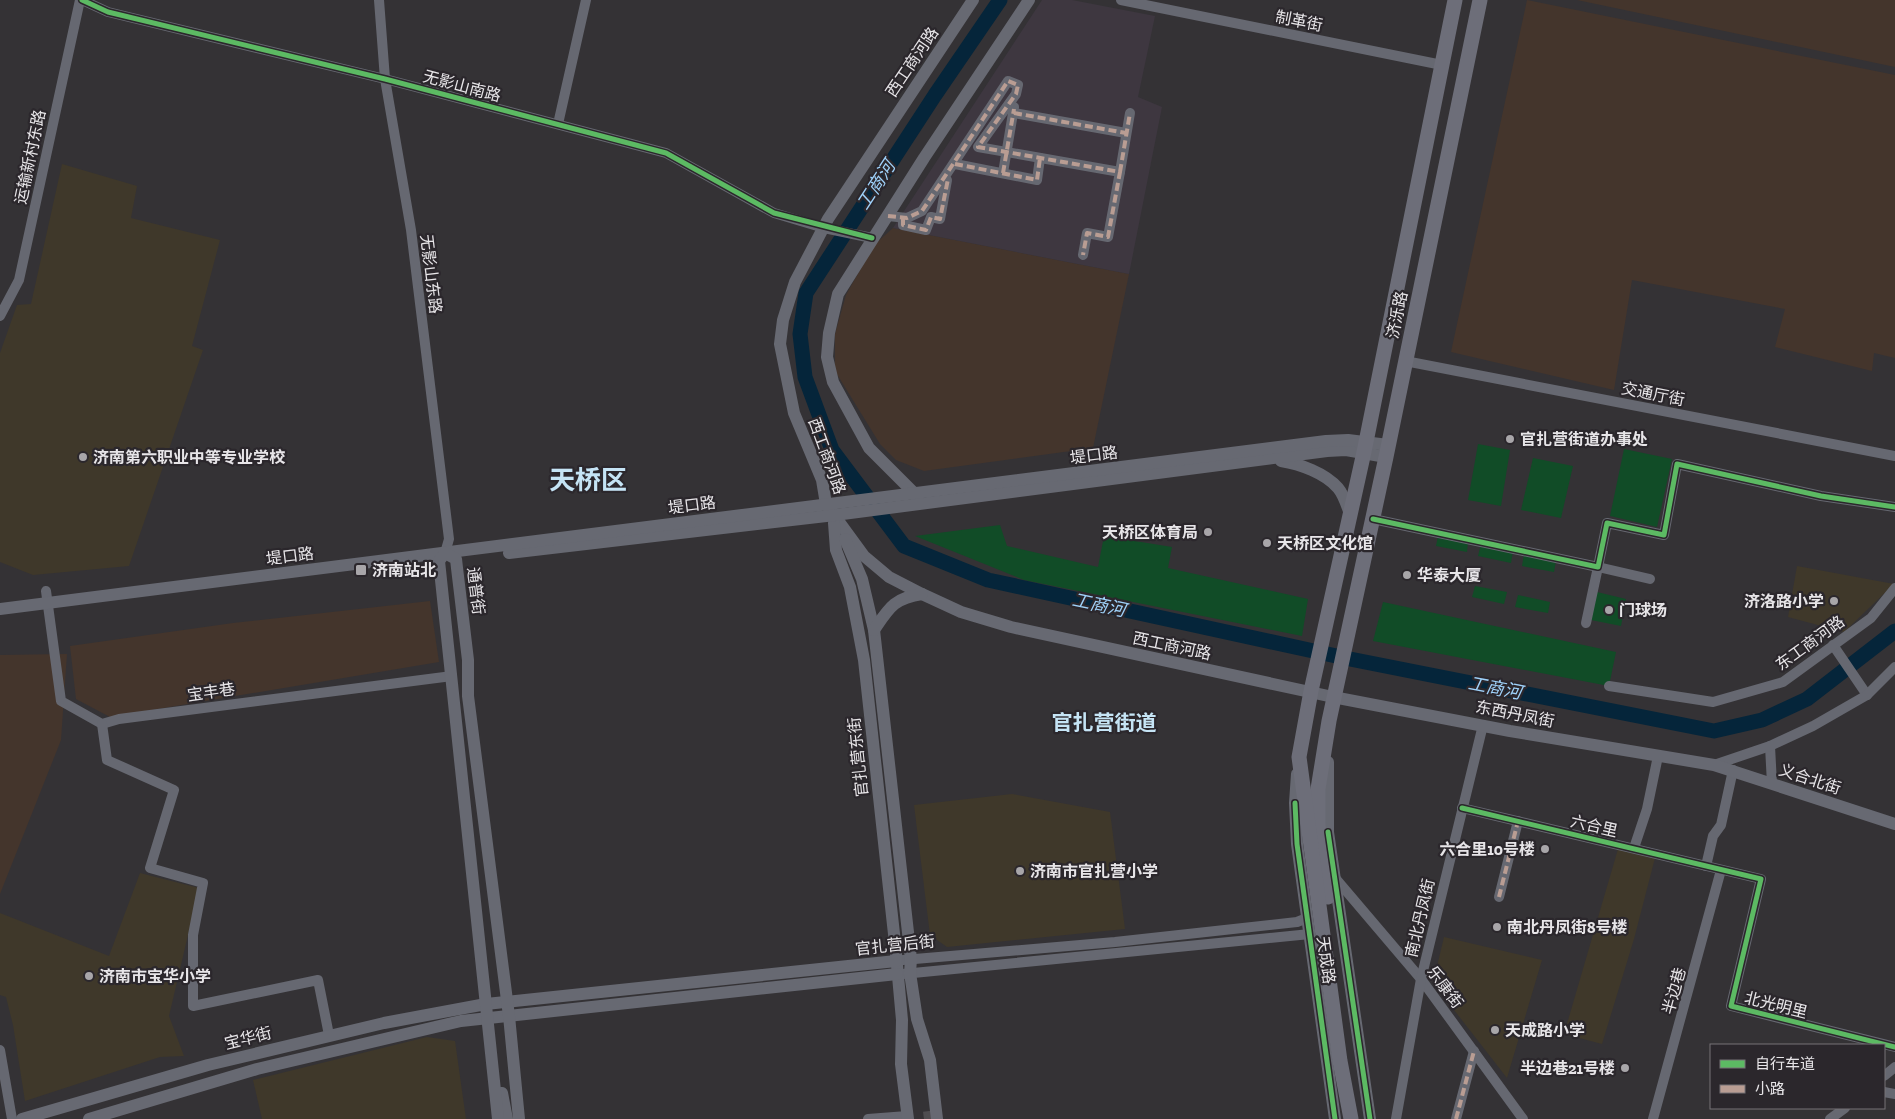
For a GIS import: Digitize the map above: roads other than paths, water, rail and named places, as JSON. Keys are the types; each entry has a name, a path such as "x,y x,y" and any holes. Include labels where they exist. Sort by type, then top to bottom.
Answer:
{"highway":[{"name":"济泺路","path":"1311,691 1365,447 1455,0"},
{"name":"济泺路","path":"1333,697 1373,519 1480,0"},
{"name":"天成路","path":"1311,691 1299,757 1340,1061 1351,1119"},
{"name":"天成路","path":"1333,697 1318,789 1318,825 1360,1119"}],"main road":[{"name":"西工商河路","path":"973,0 824,228 794,282 783,320 780,344 794,414 822,480 826,500 835,520 864,556 889,577 961,612 1011,627 1311,691"},
{"path":"919,498 869,448 833,382 827,357 829,333 838,294 872,238 1029,0"},
{"name":"堤口路","path":"0,608 48,606 447,558 835,520 850,513 919,498 1326,441 1387,451"},
{"name":"堤口路","path":"447,558 826,500 844,502 919,498 1365,447"},
{"path":"1268,459 1294,463 1321,475 1339,489 1350,514"},
{"name":"官扎营东街","path":"835,520 862,579 874,630 911,959 910,973 917,1019 930,1060 933,1115"},
{"name":"官扎营东街","path":"835,520 836,550 850,587 860,629 902,1020 901,1064 907,1117"},
{"name":"通普街","path":"447,558 452,676 490,1042"},
{"name":"通普街","path":"447,558 468,660 468,696 509,1016 519,1119"},
{"path":"874,630 890,606 905,597 922,594"},
{"name":"堤口路","path":"0,617 48,606"},
{"name":"东西丹凤街","path":"1311,691 1333,697 1483,725 1714,765"},
{"name":"天成路","path":"1328,721 1328,832 1370,1119"},
{"name":"天成路","path":"1299,757 1295,803 1297,844 1336,1119"},
{"name":"义合北街","path":"1714,765 1895,824"},
{"name":"官扎营后街","path":"486,1004 896,960"},
{"name":"官扎营后街","path":"509,1016 896,974"},
{"name":"宝华街","path":"22,1119 179,1073 384,1022 486,1004"},
{"name":"宝华街","path":"89,1119 257,1068 461,1022 509,1016"},
{"path":"490,1042 498,1119"},
{"path":"490,1042 507,1119"}],"street":[{"name":"无影山南路","path":"81,0 108,12 385,78 666,154 774,213 824,228 872,238"},
{"name":"运输新村东路","path":"0,316 19,280 81,0"},
{"name":"无影山东路","path":"379,0 385,78 413,247 450,539 447,558"},
{"path":"558,124 586,0"},
{"name":"制革街","path":"1122,0 1442,65"},
{"path":"888,216 903,218 922,211 955,164 972,146 1008,81 1018,85 1003,173"},
{"path":"1083,254 1087,233 1108,237 1130,113"},
{"path":"1014,114 1126,133"},
{"path":"972,146 1120,172"},
{"path":"955,164 1037,180 1040,158"},
{"path":"903,218 903,225 926,230 931,217 940,219 948,174"},
{"name":"交通厅街","path":"1405,361 1895,456"},
{"path":"1586,623 1607,523 1664,535 1677,464 1821,496 1895,506"},
{"path":"1373,519 1650,579"},
{"name":"东工商河路","path":"1609,686 1713,702 1783,682 1871,618 1895,588"},
{"path":"48,606 61,701 102,724 107,760 174,790 150,868 202,883 193,935 193,1006 318,980 329,1036"},
{"path":"1833,645 1867,695"},
{"path":"1714,765 1770,746 1813,726 1867,695 1895,667"},
{"name":"宝丰巷","path":"102,724 119,719 452,676"},
{"name":"南北丹凤街","path":"1396,1119 1421,979 1483,725"},
{"path":"1770,746 1772,784"},
{"path":"1634,848 1648,809 1658,756"},
{"path":"1706,866 1713,836 1721,825 1733,770"},
{"name":"六合里","path":"1462,808 1721,870"},
{"path":"1499,897 1518,821"},
{"name":"北光明里","path":"1721,870 1761,879 1731,1006 1883,1044"},
{"name":"半边巷","path":"1653,1119 1721,870"},
{"name":"乐康街","path":"1336,879 1421,979 1523,1119"},
{"name":"官扎营后街","path":"896,960 1115,942 1297,922 1307,918"},
{"name":"官扎营后街","path":"896,974 1310,934"},
{"path":"0,1050 12,1119"},
{"path":"1456,1119 1474,1051"},
{"path":"1885,1075 1895,1067"},
{"path":"1830,1119 1844,1109"},
{"path":"868,1119 907,1117"}],"waterway":[{"name":"工商河","path":"1000,0 935,95 806,293 800,334 805,377 832,450 904,546 988,580 1350,659 1714,731 1762,720 1807,699 1895,631"}],"tunnel":[{"path":"929,1111 930,1119"}],"place":[{"name":"官扎营街道办事处","path":"1510,439"},
{"name":"济南第六职业中等专业学校","path":"83,457"},
{"name":"天桥区体育局","path":"1208,532"},
{"name":"天桥区文化馆","path":"1267,543"},
{"name":"济南站北","path":"361,570"},
{"name":"华泰大厦","path":"1407,575"},
{"name":"济洛路小学","path":"1834,601"},
{"name":"门球场","path":"1609,610"},
{"name":"六合里10号楼","path":"1545,849"},
{"name":"济南市官扎营小学","path":"1020,871"},
{"name":"南北丹凤街8号楼","path":"1497,927"},
{"name":"济南市宝华小学","path":"89,976"},
{"name":"天成路小学","path":"1495,1030"},
{"name":"半边巷21号楼","path":"1625,1068"}],"district":[{"name":"天桥区","path":"588,480"},
{"name":"官扎营街道","path":"1104,722"}]}
